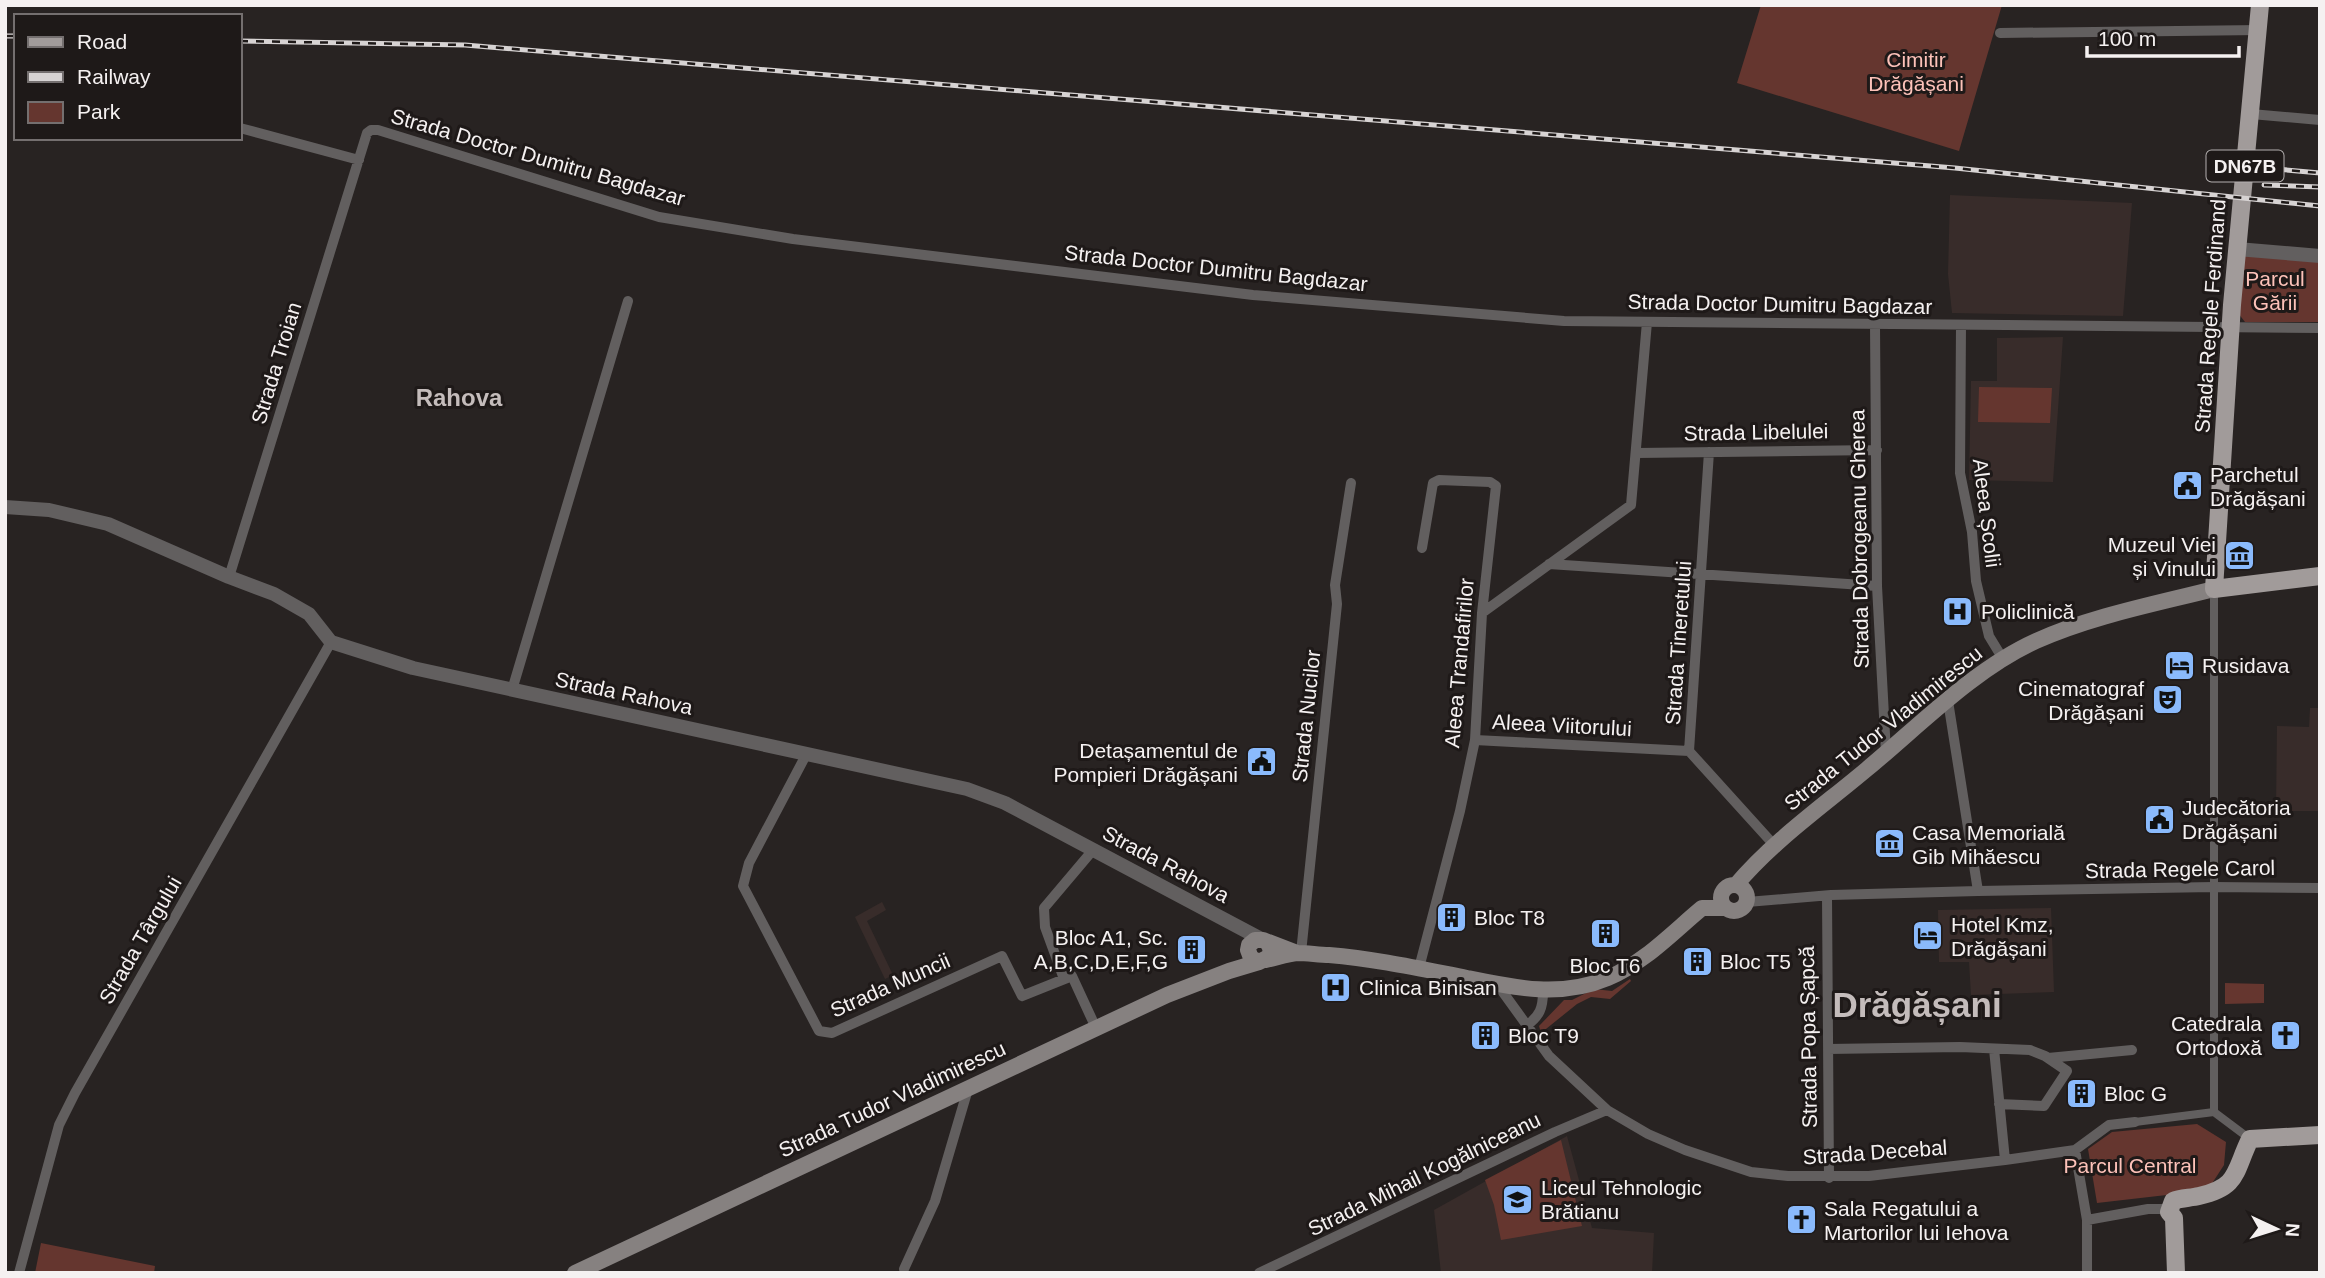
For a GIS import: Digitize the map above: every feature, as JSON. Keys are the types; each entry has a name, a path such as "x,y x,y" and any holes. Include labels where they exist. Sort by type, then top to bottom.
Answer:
{"main road":[{"name":"Strada Regele Ferdinand","path":"2214,589 2230,327 2260,30 2260,5"},
{"name":"Strada Tudor Vladimirescu","path":"1727,895 1749,868 1948,701 2003,659 2036,641 2087,623 2214,589 2320,576"},
{"path":"1259,950 1350,957 1543,991 1584,986 1625,970 1702,908 1727,895 1744,889 1747,902 1739,911 1731,912 1727,895"},
{"name":"Strada Tudor Vladimirescu","path":"575,1273 1167,995 1229,971 1259,950"},
{"path":"2176,1273 2176,1240 2180,1211 2224,1188 2230,1182 2250,1139 2320,1135"}],"street":[{"path":"2000,33 2260,30"},
{"path":"2251,114 2320,120"},
{"path":"242,129 359,160"},
{"name":"Strada Doctor Dumitru Bagdazar","path":"359,160 367,133 378,130 659,216 793,239 1253,295 1564,321 2320,328"},
{"name":"Strada Troian","path":"229,577 359,160"},
{"path":"2237,249 2320,256"},
{"path":"512,690 628,301"},
{"path":"1482,613 1631,505 1647,321"},
{"name":"Strada Dobrogeanu Gherea","path":"1875,325 1877,586 1886,753"},
{"name":"Aleea Școlii","path":"1961,325 1960,473 1968,502 1976,581 1989,636 2003,659"},
{"name":"Strada Libelulei","path":"1637,453 1877,450"},
{"name":"Strada Tineretului","path":"1709,452 1689,751 1775,846"},
{"name":"Aleea Trandafirilor","path":"1419,968 1460,811 1475,740 1482,613 1496,486 1490,482 1439,480 1433,483 1422,548"},
{"name":"Strada Nucilor","path":"1299,953 1337,604 1335,585 1351,483"},
{"path":"5,507 49,510 108,524 274,594 309,614 331,642"},
{"path":"1549,564 1877,586"},
{"name":"DN67B","path":"2214,589 2214,1112"},
{"name":"Strada Rahova","path":"331,642 413,668 967,789 1005,803 1237,925 1259,950"},
{"name":"Strada Târgului","path":"19,1273 59,1125 331,642"},
{"path":"1948,701 1978,891"},
{"name":"Aleea Viitorului","path":"1475,740 1689,751"},
{"name":"Strada Muncii","path":"806,755 749,863 743,886 819,1031 832,1033 1002,956 1022,996 1064,979"},
{"path":"1093,850 1044,908 1045,927 1064,979 1072,976 1096,1028"},
{"name":"Strada Regele Carol","path":"1747,902 1827,896 1978,891 2320,888"},
{"name":"Strada Popa Șapcă","path":"1827,896 1829,1178"},
{"name":"Strada Decebal","path":"1497,984 1559,1067 1607,1110 1648,1134 1735,1168 1788,1176 1869,1176 2075,1150"},
{"path":"1526,1026 1542,1010 1543,991"},
{"path":"1828,1049 1960,1047 2030,1050 2067,1071 2044,1106 1999,1104"},
{"path":"1994,1049 2005,1160"},
{"path":"2048,1058 2132,1050"},
{"path":"904,1269 934,1201 968,1089"},
{"name":"Strada Mihail Kogălniceanu","path":"1259,1273 1607,1110"},
{"path":"2087,1273 2087,1220 2075,1150 2109,1125 2214,1112 2250,1139"},
{"path":"2087,1220 2148,1209 2180,1211"}],"shaded area":[{"path":"1950,195 2132,203 2123,316 1952,313 1948,274"},
{"path":"2063,337 2053,482 1969,480 1971,381 1997,381 1997,338"},
{"path":"2310,708 2320,708 2320,811 2276,811 2277,726 2309,727"},
{"path":"882,902 886,910 867,921 893,975 885,979 855,917"},
{"path":"2051,908 2054,992 1971,995 1969,962 1939,962 1938,910"},
{"name":"Liceul Tehnologic Brătianu","path":"1567,1136 1592,1228 1654,1233 1652,1273 1441,1273 1434,1210"}],"green space":[{"name":"Cimitir Drăgășani","path":"1761,5 2002,5 1959,151 1737,83"},
{"name":"Parcul Gării","path":"2245,255 2320,261 2320,322 2245,322 2238,313"},
{"path":"1979,387 2052,388 2050,423 1978,422"},
{"path":"1630,979 1631,981 1610,999 1591,997 1577,1004 1541,1033 1539,1026 1564,1000 1572,1000 1594,989 1612,991"},
{"path":"2225,983 2264,984 2264,1003 2225,1004"},
{"name":"Parcul Central","path":"2197,1124 2226,1142 2224,1165 2211,1185 2184,1193 2097,1203 2088,1149 2112,1132"},
{"path":"1561,1140 1582,1226 1501,1240 1494,1205 1485,1180"},
{"path":"41,1243 155,1266 154,1273 35,1273"}],"railway":[{"path":"5,36 14,36"},
{"path":"242,41 465,45 1955,168 2320,206"},
{"path":"2276,169 2320,173"},
{"path":"2264,185 2320,187"}],"place":[{"name":"Parchetul Drăgășani","path":"2187,486"},
{"name":"Muzeul Viei și Vinului","path":"2239,556"},
{"name":"Policlinică","path":"1958,611"},
{"name":"Rusidava","path":"2179,665"},
{"name":"Cinematograf Drăgășani","path":"2167,700"},
{"name":"Detașamentul de Pompieri Drăgășani","path":"1261,762"},
{"name":"Judecătoria Drăgășani","path":"2159,819"},
{"name":"Casa Memorială Gib Mihăescu","path":"1889,844"},
{"name":"Bloc T8","path":"1451,917"},
{"name":"Bloc T6","path":"1605,933"},
{"name":"Hotel Kmz, Drăgășani","path":"1928,936"},
{"name":"Bloc A1, Sc. A,B,C,D,E,F,G","path":"1191,949"},
{"name":"Bloc T5","path":"1697,961"},
{"name":"Clinica Binisan","path":"1336,987"},
{"name":"Bloc T9","path":"1485,1035"},
{"name":"Catedrala Ortodoxă","path":"2285,1035"},
{"name":"Bloc G","path":"2081,1093"},
{"name":"Liceul Tehnologic Brătianu","path":"1518,1199"},
{"name":"Sala Regatului a Martorilor lui Iehova","path":"1801,1220"}],"district":[{"name":"Rahova","path":"459,397"},
{"name":"Drăgășani","path":"1917,1004"}]}
